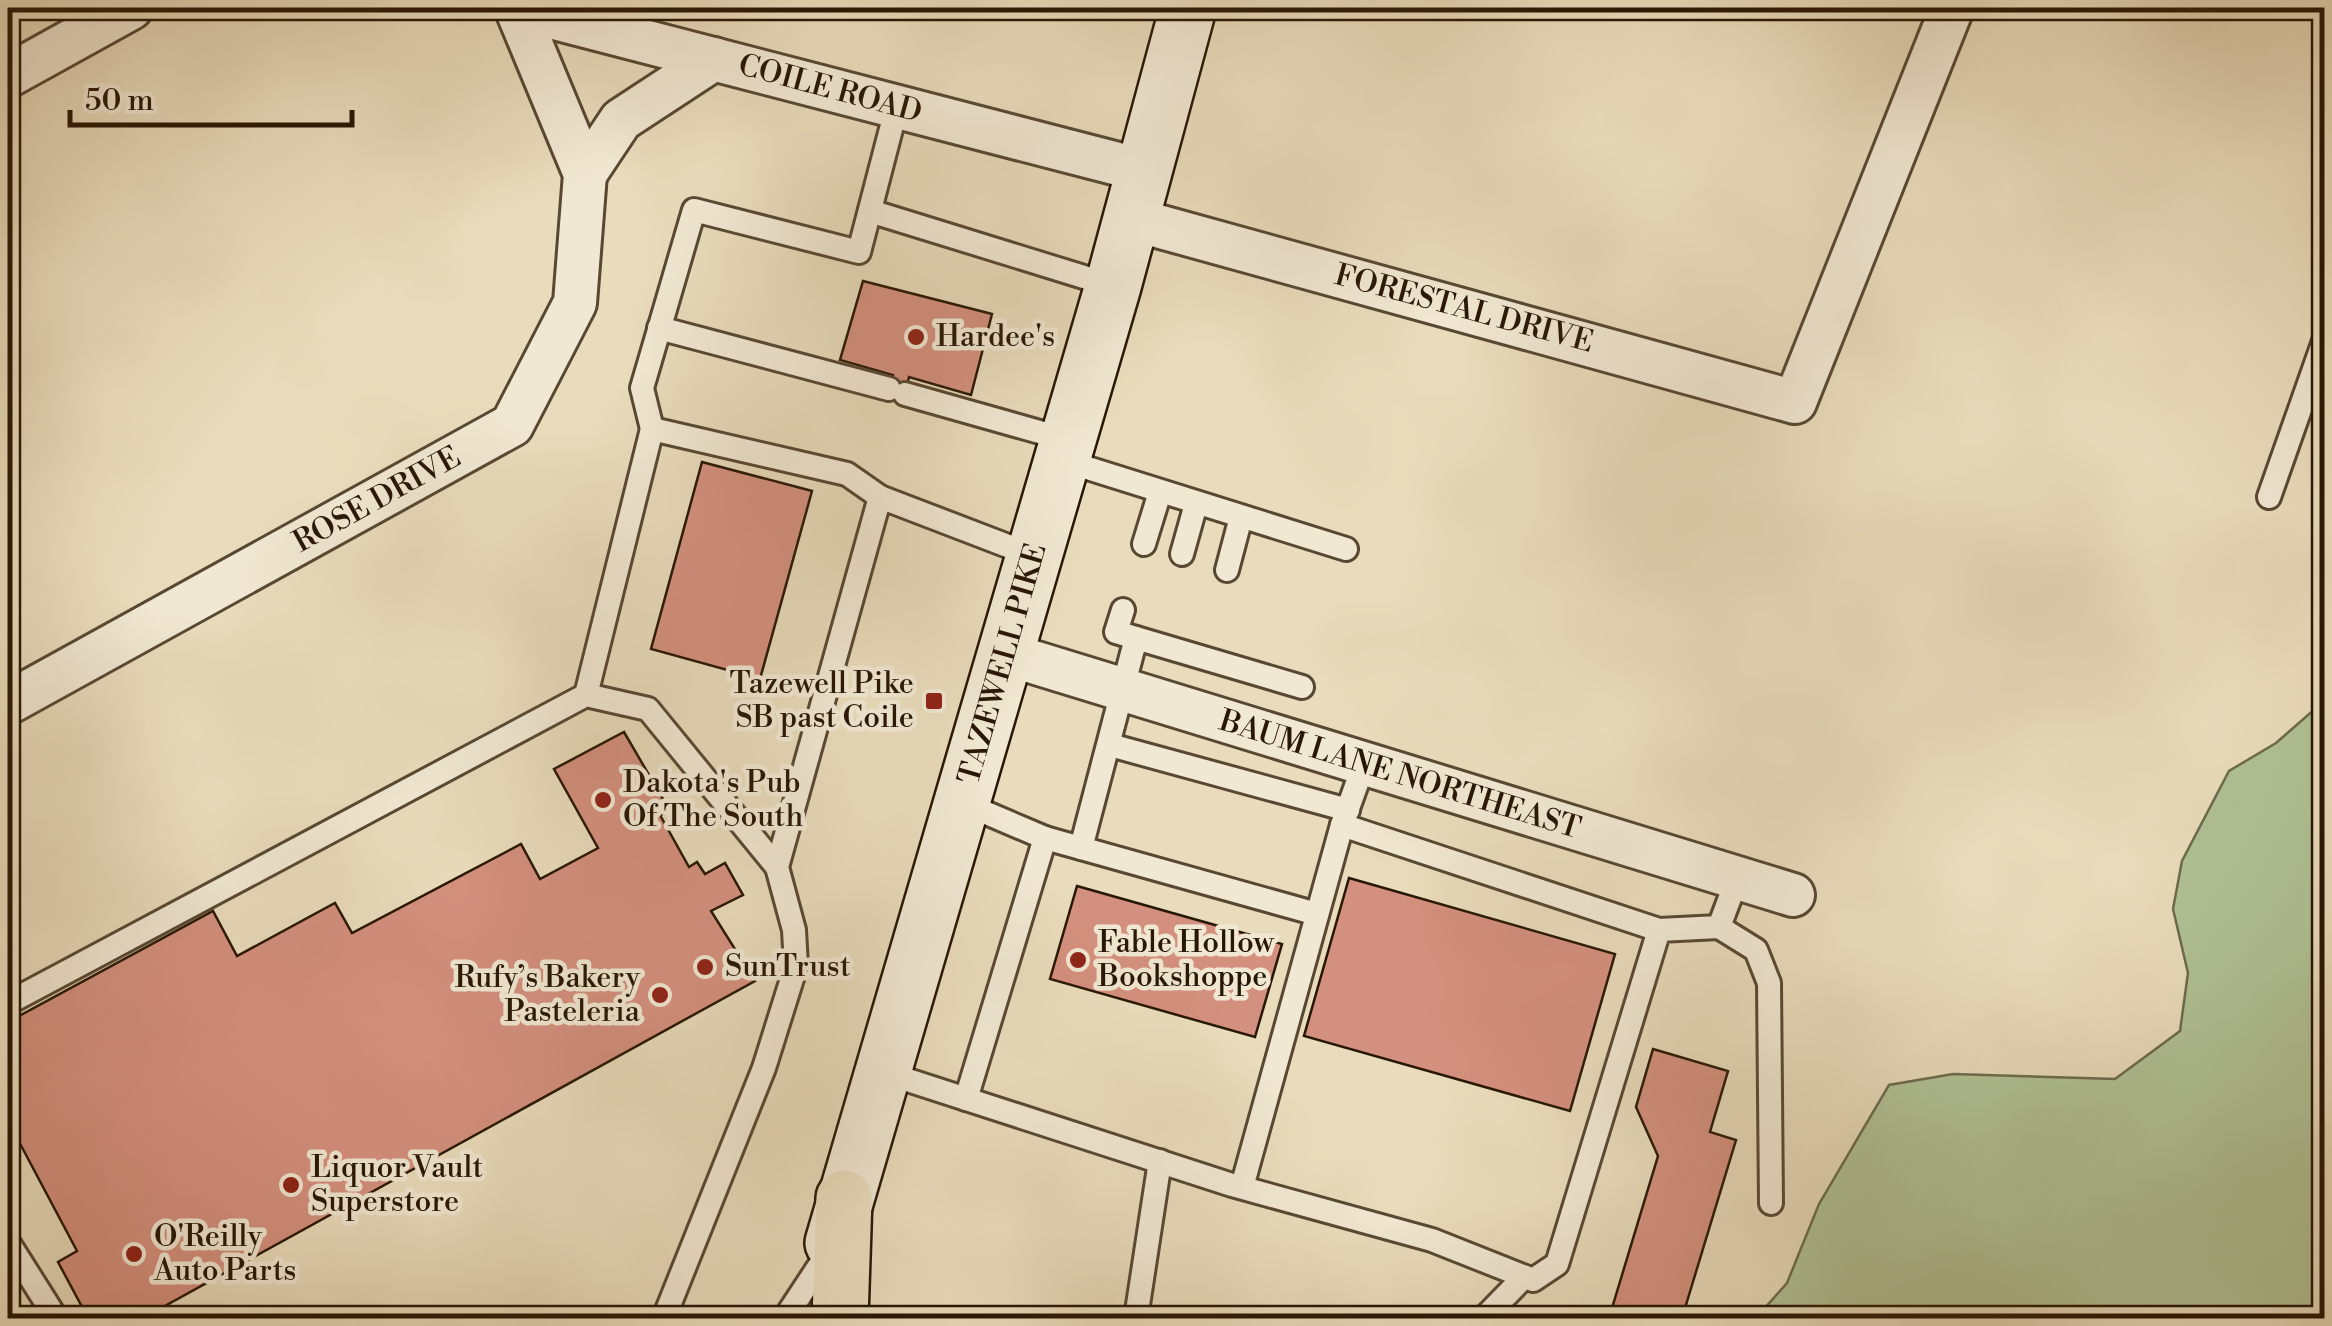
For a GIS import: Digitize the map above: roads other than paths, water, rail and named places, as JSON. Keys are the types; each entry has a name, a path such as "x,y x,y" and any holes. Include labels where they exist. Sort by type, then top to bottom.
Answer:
{"main road":[{"name":"TAZEWELL PIKE","path":"814,1318 838,1222 1113,286 1188,8"},
{"path":"838,1222 840,1318"}],"street":[{"path":"8,76 131,8"},
{"name":"FORESTAL DRIVE","path":"1138,195 1795,402 1952,8"},
{"name":"COILE ROAD","path":"517,9 897,106 1138,195"},
{"name":"ROSE DRIVE","path":"8,703 512,425 575,302 585,174 517,9"},
{"name":"ROSE DRIVE","path":"585,174 621,120 714,59"},
{"name":"BAUM LANE NORTHEAST","path":"1007,654 1793,896"}],"lane":[{"path":"586,694 652,429 642,388 694,210 859,252 897,106"},
{"path":"870,211 1113,286"},
{"path":"660,328 897,391 1065,450 1160,492 1346,548"},
{"path":"2269,497 2324,341"},
{"path":"652,429 848,474 880,497 1034,556"},
{"path":"1144,544 1160,492"},
{"path":"777,867 880,497"},
{"path":"1182,554 1196,504"},
{"path":"1227,570 1241,517"},
{"path":"1123,610 1116,632 1207,647 1302,688"},
{"path":"1081,848 1122,690 1152,635"},
{"path":"8,1003 586,694 648,709 777,867 794,930 796,966 764,1068 664,1318"},
{"path":"1110,744 1345,817 1660,930 1719,926 1756,950 1769,983 1772,1203"},
{"path":"1242,1187 1345,817 1364,764"},
{"path":"963,803 1045,838 1318,914"},
{"path":"966,1099 1045,838"},
{"path":"1719,926 1738,879"},
{"path":"884,1072 1242,1187 1432,1240 1533,1280 1556,1264 1660,930"},
{"path":"1136,1318 1160,1161"},
{"path":"785,1318 838,1222"},
{"path":"8,1242 56,1318"},
{"path":"1484,1318 1524,1277"}],"place":[{"name":"Hardee's","path":"916,337"},
{"name":"Tazewell Pike SB past Coile","path":"934,701"},
{"name":"Dakota's Pub Of The South","path":"603,800"},
{"name":"Fable Hollow Bookshoppe","path":"1078,960"},
{"name":"SunTrust","path":"705,967"},
{"name":"Rufy’s Bakery Pasteleria","path":"660,995"},
{"name":"Liquor Vault Superstore","path":"291,1185"},
{"name":"O'Reilly Auto Parts","path":"134,1254"}]}
